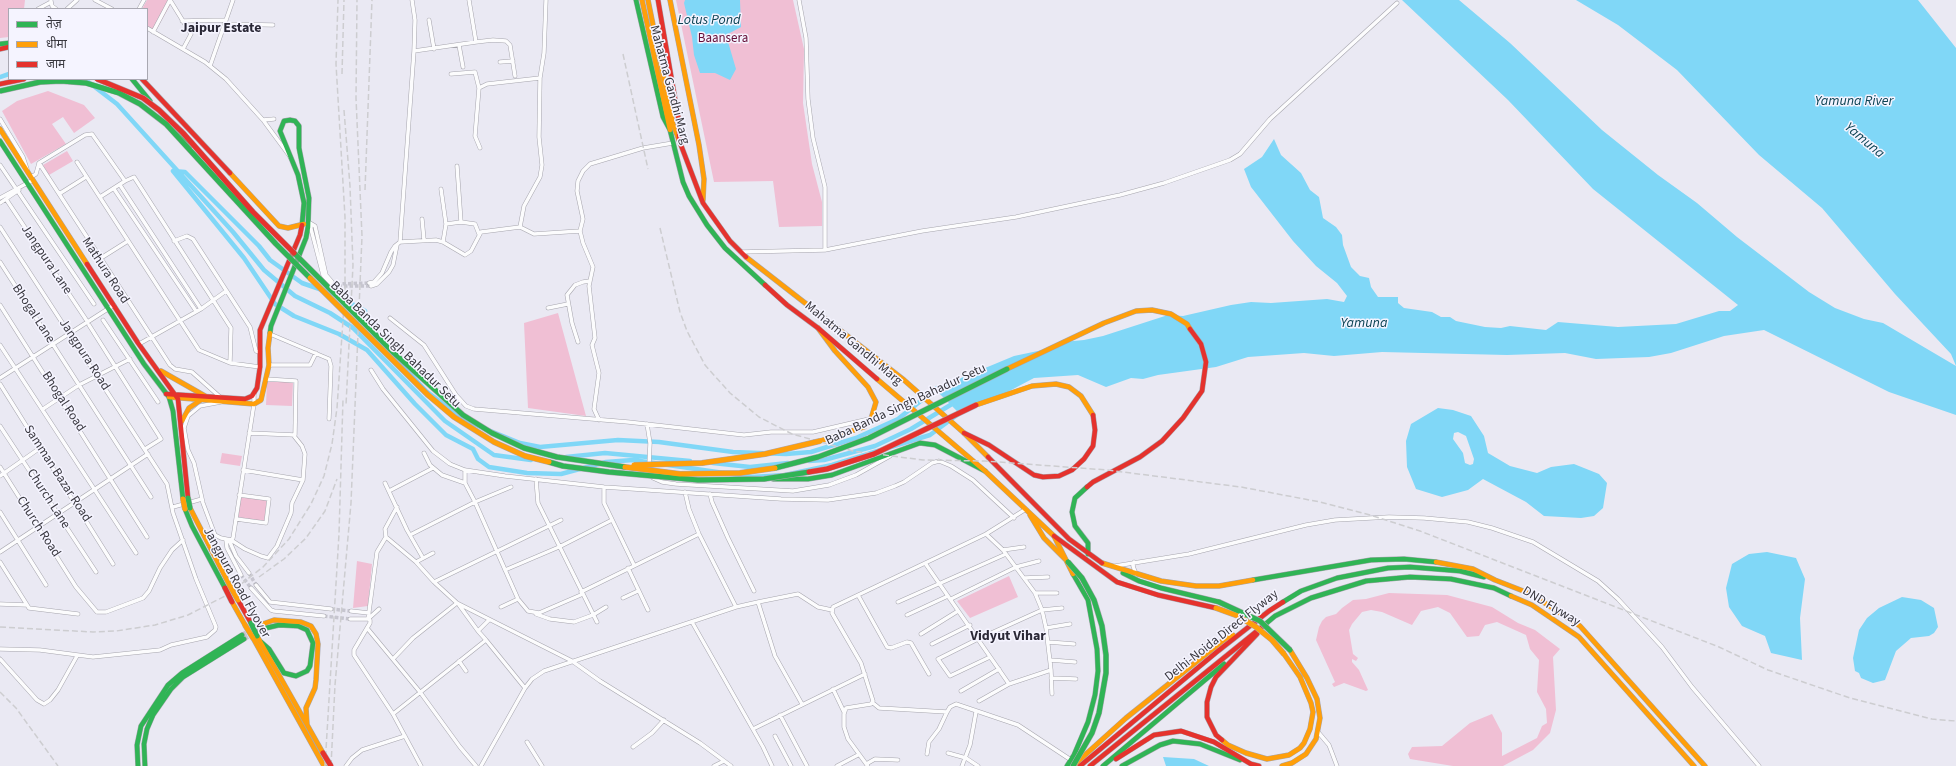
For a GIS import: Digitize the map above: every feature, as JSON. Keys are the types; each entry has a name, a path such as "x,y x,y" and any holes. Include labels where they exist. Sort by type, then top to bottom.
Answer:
{"main road":[{"name":"Mahatma Gandhi Marg","path":"636,0 663,117 670,130 689,196 707,225 724,248 787,305 818,328 946,439 985,470 1054,536 1088,600 1098,649 1098,671 1095,695 1088,722 1072,764 1067,766"},
{"path":"642,0 673,124 679,140"},
{"path":"648,0 670,130"},
{"name":"Mahatma Gandhi Marg","path":"658,0 679,122 679,140 703,203 730,241 741,252 904,380 962,431 1069,539 1102,563"},
{"path":"670,0 699,145 704,179 703,203"},
{"path":"0,84 19,80"},
{"name":"Baba Banda Singh Bahadur Setu","path":"100,80 143,98 159,110 183,133 253,212 394,353 463,415 492,433 524,448 557,457 680,474 740,473 799,463 868,438 1104,323 1136,311 1152,310 1171,314 1187,324 1201,344 1206,362 1205,379 1202,391 1192,407 1162,441 1140,457 1093,482 1081,491 1075,498 1072,512 1075,526 1088,543 1088,554"},
{"path":"133,80 223,184 296,262"},
{"path":"143,80 279,226 288,228 307,224"},
{"name":"Baba Banda Singh Bahadur Setu","path":"0,91 40,82 80,83 119,93 140,104 166,124 276,244 428,395 454,417 494,442 538,460 586,469 698,480 764,480 827,469 867,457 976,405 1045,383 1069,387 1082,396 1090,409 1095,423 1094,438 1088,453 1080,465 1066,473 1050,477 1034,475 989,446 962,431"},
{"path":"168,396 177,396 205,396 221,399 254,404 261,400 269,364 271,326 306,238 309,198 299,148 299,126 294,120 284,121 280,132 293,160 304,203 307,224 262,323 260,330 260,367 257,388 254,394 246,398 221,399 201,400 177,396"},
{"name":"Mathura Road","path":"0,129 108,308 144,364 168,396"},
{"name":"Mathura Road","path":"0,141 30,178 139,344 177,396 181,426"},
{"path":"294,250 299,255"},
{"path":"608,465 702,463 765,454 820,441 864,427 872,419 876,402 868,387 857,372 835,351 818,328"},
{"path":"160,371 205,396"},
{"name":"Jangpura Road Flyover","path":"168,396 173,411 183,499 188,518 230,598 324,766"},
{"path":"181,426 187,411 201,400"},
{"name":"Jangpura Road Flyover","path":"181,426 186,487 193,514 198,526 331,766"},
{"path":"764,480 808,479 832,475 920,443 930,443 985,470"},
{"path":"1027,511 1044,538 1082,578 1094,600 1102,626 1106,656 1106,673 1099,713 1092,732 1072,764"},
{"path":"1054,536 1117,582 1158,595 1216,608 1238,616 1256,627 1272,640 1300,677 1309,694 1312,712 1310,729 1304,743 1294,752 1276,758 1260,758 1246,754 1228,745 1216,735 1207,717 1207,702 1211,687 1216,677 1246,645 1275,616"},
{"path":"1102,563 1161,581 1196,586 1219,586 1371,560 1404,559 1432,561 1473,569 1495,580"},
{"path":"1102,563 1139,581 1219,602 1243,612 1260,621 1290,650 1307,678 1317,699 1320,718 1316,739 1306,754 1296,761 1282,766"},
{"name":"Delhi-Noida Direct Flyway","path":"1080,766 1245,629 1268,611 1301,590 1337,578 1367,572 1410,567 1460,571 1495,580"},
{"name":"DND Flyway","path":"1275,616 1311,598 1339,588 1388,578 1410,577 1451,579 1494,588 1532,605 1579,637 1694,766"},
{"name":"DND Flyway","path":"1495,580 1531,594 1583,628 1706,766"},
{"name":"Delhi-Noida Direct Flyway","path":"1090,766 1275,616"},
{"path":"261,627 279,625 298,626 309,628 316,634 318,644 315,688 306,708 308,726"},
{"path":"261,642 269,649 284,673 296,676 307,671 312,660 313,643 309,628"},
{"path":"1072,764 1126,718 1219,644 1245,629"},
{"path":"138,766 137,745 141,726 168,685 182,673 243,637 183,677 171,689 153,715 146,730 144,744 145,766"},
{"path":"1104,766 1246,645"},
{"path":"1104,766 1154,735 1174,731 1182,731 1214,742 1251,764"},
{"path":"1122,766 1160,745 1173,741 1200,744 1259,766"}],"street":[{"path":"69,8 77,0"},
{"path":"95,0 105,7"},
{"path":"170,0 191,34 183,49"},
{"path":"153,32 170,0"},
{"path":"210,66 224,22 233,0"},
{"path":"370,285 382,273 391,252 398,244 414,52 415,20 412,0"},
{"path":"469,0 476,42"},
{"path":"520,227 524,206 538,181 542,165 539,137 540,78 544,52 546,0"},
{"path":"799,0 806,38 808,99 813,138 825,187 825,250"},
{"path":"40,8 51,1"},
{"path":"741,252 825,250 922,231 1016,217 1120,196 1164,183 1230,160 1240,154 1270,119 1397,3"},
{"path":"429,20 434,49"},
{"path":"182,21 273,25"},
{"path":"148,29 210,66 226,79 263,120 293,160"},
{"path":"414,52 476,42 501,40 509,42 515,76"},
{"path":"459,45 463,66"},
{"path":"500,62 513,61"},
{"path":"451,74 475,72 479,88 475,136 480,148"},
{"path":"479,88 494,83 540,78"},
{"path":"263,120 274,118"},
{"path":"0,119 23,157 30,178"},
{"path":"0,203 36,174 39,163 85,135 92,134 125,181"},
{"path":"599,420 594,409 599,373 592,345 595,338 588,286 593,267 582,243 580,231 583,219 577,191 580,175 590,164 643,148 673,143"},
{"path":"77,162 199,350 230,363 260,367"},
{"path":"39,163 172,367 192,372 221,399 194,409 188,416 184,425 188,450 194,463 202,499 215,535 268,558 277,546 291,513 292,503 303,480 305,454 302,446 294,436 296,381 266,379"},
{"path":"0,165 18,189 94,304"},
{"path":"457,166 461,222"},
{"path":"59,194 86,176"},
{"path":"100,197 134,177 232,331 230,363"},
{"path":"120,185 201,309"},
{"path":"0,198 18,189"},
{"path":"114,189 196,311"},
{"path":"441,189 446,224 443,242"},
{"name":"Jangpura Lane","path":"6,199 117,367 161,439 145,450"},
{"path":"422,219 424,240"},
{"path":"446,224 461,222 475,224 480,234"},
{"path":"307,224 314,224 326,275 333,284"},
{"name":"Jangpura Road","path":"0,227 167,484 196,579 215,624 215,630 207,637 171,645 160,650 93,657 77,656"},
{"path":"398,244 424,240 443,242 465,255 471,251 480,234 485,231 520,227 534,234 580,231"},
{"path":"174,241 190,236 250,327 256,350 260,352"},
{"path":"101,258 128,241"},
{"name":"Bhogal Lane","path":"0,262 151,498"},
{"path":"578,342 567,296 570,290 583,282 590,281"},
{"path":"139,344 201,309 226,291"},
{"path":"548,308 568,304"},
{"name":"Bhogal Road","path":"0,305 147,537"},
{"path":"0,378 69,332 88,323 114,305"},
{"path":"390,318 424,345 456,395 470,408 647,424 744,435 771,432 813,432 872,419"},
{"path":"103,320 158,402"},
{"path":"270,334 326,357 331,362 329,419"},
{"path":"0,345 136,554"},
{"path":"269,364 310,365 316,354"},
{"path":"42,409 79,385 97,375 117,367 130,359"},
{"path":"371,370 388,396 433,451 450,464 465,470 604,487 781,499 840,499 876,493 895,486 904,482 932,463 939,461 951,466 973,480 1014,518"},
{"name":"Samman Bazar Road","path":"0,384 114,564"},
{"path":"228,540 233,538 254,404 254,394"},
{"path":"647,424 650,443 648,475 662,482 765,490 808,490 829,485 856,475 903,448"},
{"name":"Church Lane","path":"0,426 96,572"},
{"path":"249,433 294,436"},
{"path":"0,476 40,448"},
{"path":"424,453 433,468 448,478 465,483"},
{"path":"0,552 148,454"},
{"name":"Church Road","path":"0,467 76,587 97,612 106,612 139,601 149,591 160,568 172,550 183,540"},
{"path":"390,491 433,468"},
{"path":"243,470 303,480"},
{"path":"465,470 465,483 518,599 528,611 550,619 570,622 593,615 606,607"},
{"path":"536,479 538,503 596,622"},
{"path":"662,482 662,491"},
{"path":"385,483 410,535 423,558"},
{"path":"410,535 475,502 511,487"},
{"path":"604,487 604,503 634,565"},
{"path":"685,492 689,510 699,534 736,607"},
{"path":"710,494 728,538 754,591"},
{"path":"236,519 266,523 269,499 239,495"},
{"path":"173,507 202,499"},
{"path":"396,507 385,529 386,537 376,552 368,619 371,621 354,650 354,655 394,714 422,766"},
{"path":"832,610 836,606 858,595 986,534 1027,511"},
{"path":"0,512 46,585"},
{"path":"1114,566 1189,554 1306,525 1335,520 1389,517 1424,518 1468,522 1492,528 1533,542 1598,581 1618,599 1662,647 1692,687 1759,766"},
{"path":"434,582 561,520"},
{"path":"505,570 559,547 612,520"},
{"path":"536,614 582,593 628,568 699,534"},
{"path":"986,534 1003,550 1036,593 1046,628 1052,694"},
{"path":"386,537 416,562 434,582 457,603 525,688"},
{"path":"228,540 236,556 249,573"},
{"path":"228,540 227,548 242,575"},
{"path":"1003,550 1024,547"},
{"path":"416,562 433,553"},
{"path":"898,602 1006,554"},
{"path":"951,599 1016,567 1039,561"},
{"path":"0,562 28,606"},
{"path":"1134,562 1133,566 1136,574"},
{"path":"925,563 1009,684"},
{"path":"628,568 648,610"},
{"path":"1024,578 1048,577"},
{"path":"256,585 270,602 331,609"},
{"path":"251,588 270,610 324,616"},
{"path":"623,598 638,591"},
{"path":"1036,593 1057,592"},
{"path":"481,766 525,688 532,679 544,671 736,607 798,594 818,607 832,610 859,658 873,703 879,708 947,712"},
{"path":"858,595 888,648 907,642 911,643 929,674"},
{"path":"907,615 948,596"},
{"path":"501,607 518,599"},
{"path":"758,602 775,656 802,704"},
{"path":"457,603 489,620 549,648 572,661 600,681 664,720 731,766"},
{"path":"394,659 413,638 457,603"},
{"path":"0,604 28,606 78,614"},
{"path":"990,657 950,676 938,659 978,638 1042,610 1062,608"},
{"path":"350,619 368,619 379,609"},
{"path":"351,611 369,613"},
{"path":"921,634 958,611"},
{"path":"478,631 489,620"},
{"path":"692,622 753,729 772,766"},
{"path":"1046,628 1070,624"},
{"path":"932,644 970,626"},
{"path":"367,628 394,659 420,692 460,748 476,766"},
{"path":"394,714 486,640"},
{"path":"1048,642 1074,644"},
{"path":"0,648 40,650 77,656 58,690 46,704 37,700 0,659"},
{"path":"1050,660 1075,662"},
{"path":"459,661 466,671"},
{"path":"961,691 999,669"},
{"path":"979,701 1009,684 1051,670"},
{"path":"753,729 865,674"},
{"path":"1051,678 1076,679"},
{"path":"833,689 844,712 845,732 858,755 867,766 876,759 898,760"},
{"path":"844,712 846,708 849,707 873,703"},
{"path":"927,754 929,742 939,728 947,712 953,704 956,704 1018,725 1072,764"},
{"path":"962,766 966,758 976,712"},
{"path":"780,715 807,766"},
{"path":"633,747 652,733 664,720"},
{"path":"1318,732 1329,745 1337,766"},
{"path":"346,766 352,758 362,750 405,736"},
{"path":"775,736 791,766"},
{"path":"527,742 542,766"},
{"path":"948,753 966,758 978,766"},
{"path":"837,766 858,755"},
{"path":"714,766 724,761"}],"green space":[{"path":"0,0 25,0 24,8 8,8 8,37 0,38"},
{"path":"147,0 173,0 155,32 148,28 148,8 143,8"},
{"name":"Baansera","path":"676,0 793,0 804,49 803,103 812,164 822,202 822,226 779,227 773,181 714,182"},
{"path":"48,91 84,105 95,118 74,133 63,117 52,124 66,144 31,164 2,111 17,101"},
{"path":"67,151 73,161 49,175 43,165"},
{"path":"558,313 586,416 528,408 524,323"},
{"path":"267,382 293,382 292,406 266,405"},
{"path":"222,453 242,456 240,466 220,463"},
{"path":"241,497 267,500 264,522 238,517"},
{"path":"357,561 372,564 368,606 353,608"},
{"path":"1009,576 1018,597 970,618 957,601"},
{"path":"1389,593 1447,595 1492,607 1518,623 1535,630 1560,649 1553,657 1556,710 1550,733 1533,750 1503,766 1453,766 1410,759 1408,754 1412,747 1442,746 1470,723 1492,714 1502,733 1502,756 1537,738 1542,726 1547,723 1546,709 1537,692 1539,660 1530,649 1526,635 1497,622 1485,625 1479,636 1467,637 1450,613 1438,607 1421,611 1412,625 1382,612 1371,610 1362,612 1349,630 1353,654 1358,658 1356,661 1352,659 1352,662 1359,670 1368,690 1366,691 1344,683 1334,687 1332,684 1335,682 1316,640 1322,621 1326,617 1336,614 1353,600 1366,599"}],"water":[{"name":"Lotus Pond","path":"685,0 740,0 741,27 726,35 736,69 730,80 715,73 700,73 694,55 692,37 684,3"},
{"name":"Yamuna","path":"1402,0 1459,0 1510,43 1602,130 1809,292 1835,308 1864,319 1883,323 1956,366 1956,415 1889,392 1764,330 1724,336 1671,353 1649,357 1596,359 1565,353 1507,355 1382,352 1334,356 1304,353 1248,357 1216,367 1158,375 1143,379 1131,378 1106,387 1078,375 1034,378 998,397 961,412 937,388 1014,356 1052,348 1063,342 1103,336 1168,315 1183,316 1251,302 1271,303 1327,299 1344,302 1347,296 1337,283 1316,266 1293,241 1251,187 1244,169 1262,157 1274,139 1281,155 1301,173 1310,190 1319,197 1323,218 1336,227 1342,235 1343,245 1351,267 1360,276 1369,278 1371,287 1378,297 1398,297 1398,303 1404,308 1432,312 1441,317 1450,317 1456,321 1485,327 1501,328 1510,326 1546,330 1558,322 1618,327 1676,324 1719,311 1730,311 1738,305 1593,189 1508,100"},
{"name":"Yamuna River","path":"1576,0 1918,0 1956,48 1956,366 1951,354 1895,294 1822,208 1759,155 1677,70 1618,25"},
{"path":"1438,408 1453,410 1471,416 1484,436 1488,453 1510,466 1537,473 1551,467 1574,464 1599,474 1607,483 1603,508 1594,516 1581,518 1544,516 1526,502 1483,479 1468,490 1442,497 1416,489 1407,467 1406,441 1411,424","holes":["1458,432 1466,436 1474,459 1473,464 1470,465 1465,463 1463,453 1453,439 1454,433"]},
{"path":"1767,552 1796,558 1805,579 1800,618 1802,660 1771,653 1765,636 1742,626 1729,607 1726,588 1732,564 1749,554"},
{"path":"1902,597 1921,600 1934,608 1938,627 1934,633 1929,636 1911,638 1896,651 1885,680 1873,683 1861,678 1859,673 1855,671 1853,658 1859,630 1867,618 1879,608"},
{"path":"1163,757 1194,759 1209,766 1166,766"}],"waterway":[{"path":"0,77 8,74"},
{"path":"84,80 117,104 233,232 264,270 295,296 330,313 353,328 445,421 494,455 531,460"},
{"path":"173,171 185,172 259,246 270,260 302,283 334,294 365,311 375,336 426,391 466,421 520,443 540,447 618,440 659,442 733,452 786,454 811,452 856,438 898,419 937,388 961,412 930,435 832,465 785,475 752,477 633,460 606,462 561,474 527,473 489,467 478,459 473,449 446,435 415,404 367,350 339,334 294,316 275,304 244,258 173,171"},
{"path":"809,461 824,460 875,446 911,429 952,404"},
{"path":"566,457 605,453 690,461"},
{"path":"713,463 750,467 788,463"}],"tunnel":[{"path":"332,282 336,284 369,283"},
{"path":"333,286 371,286"},
{"path":"249,573 256,585"},
{"path":"241,575 251,588"},
{"path":"331,609 351,611"},
{"path":"324,616 350,619"},
{"path":"242,635 260,625"},
{"path":"244,639 262,629"}],"railway":[{"path":"0,627 93,632 116,631 155,625 188,615 227,595 263,567 289,539 311,504 324,476 332,444 337,408 345,291 345,217 336,64 338,0"},
{"path":"342,74 344,0"},
{"path":"331,766 335,685 351,503 362,236 356,98 357,0"},
{"path":"365,190 372,0"},
{"path":"623,54 648,169"},
{"path":"344,110 350,186 353,265 346,405"},
{"path":"660,228 680,312 687,331 705,365 730,393 759,417 792,434 853,451 923,460 985,461 1107,470 1241,487 1320,502 1370,515 1420,531 1719,647 1768,670 1850,698 1932,719 1956,721"},
{"path":"325,766 339,534 343,399"},
{"path":"259,577 284,559 306,538 325,511 337,479"},
{"path":"0,692 16,708 58,766"}],"traffic: fast":[{"path":"636,0 663,117 670,130 683,182 689,196 707,225 725,248 765,285"},
{"path":"0,44 8,43"},
{"path":"133,80 150,101"},
{"path":"0,91 40,82 61,81 86,83 119,93 140,104 166,124 276,244 310,278"},
{"path":"270,333 271,326 306,238 308,227 309,198 299,148 299,126 295,121 290,120 284,121 280,131 298,175 304,203 302,225"},
{"path":"176,130 190,146"},
{"path":"0,141 144,364 169,397 173,411 183,499"},
{"path":"294,253 394,353 463,415 492,433 524,448 557,457 625,467"},
{"path":"775,468 818,457 869,438 1007,369"},
{"path":"773,479 808,479 832,475 920,443 935,445 985,471"},
{"path":"549,462 563,466 609,472 698,480 764,479 809,472"},
{"path":"1087,487 1075,498 1072,512 1075,526 1088,543 1088,554"},
{"path":"188,498 190,508"},
{"path":"185,509 192,526 225,588"},
{"path":"1253,580 1371,560 1404,559 1436,562"},
{"path":"1068,562 1082,578 1094,600 1102,626 1106,655 1106,673 1099,713 1092,733 1073,766"},
{"path":"1283,602 1301,591 1337,578 1388,568 1410,567 1460,571 1484,577"},
{"path":"1123,573 1139,581 1161,588 1219,602"},
{"path":"1067,766 1074,755 1088,722 1095,695 1098,671 1097,649 1088,600 1073,574"},
{"path":"1262,627 1275,616 1311,598 1366,581 1410,577 1451,579 1494,588 1511,596"},
{"path":"1219,602 1260,621 1290,650"},
{"path":"251,623 257,636"},
{"path":"261,642 269,649 284,673 296,676 307,671 310,666 313,643 307,630 298,626 279,625 262,629"},
{"path":"138,766 137,745 141,726 168,685 182,673 242,635"},
{"path":"145,766 144,744 147,729 153,715 171,689 183,677 244,639"},
{"path":"1103,766 1224,664"},
{"path":"1122,766 1160,745 1173,741 1200,744 1240,760"}],"traffic: slow":[{"path":"642,0 670,130"},
{"path":"648,0 673,124 679,140"},
{"path":"670,0 699,145 704,179 703,200"},
{"path":"0,129 87,264"},
{"path":"230,173 279,226 288,228 304,224"},
{"path":"746,257 904,380 964,433 988,457"},
{"path":"310,278 428,395 454,417 494,442 525,456 549,462"},
{"path":"1007,369 1104,323 1136,311 1152,310 1171,314 1187,324 1190,329"},
{"path":"818,328 835,351 868,387 876,402 871,419 864,427 820,441"},
{"path":"169,397 254,404 261,400 269,365 268,348 270,333"},
{"path":"161,371 205,396"},
{"path":"877,379 985,471 1054,536 1073,574"},
{"path":"976,405 1032,386 1056,384 1069,387 1081,396 1093,415"},
{"path":"182,421 189,408 201,400"},
{"path":"634,465 702,463 765,454 820,441"},
{"path":"625,467 680,474 740,473 775,468"},
{"path":"183,499 185,509"},
{"path":"190,508 230,586"},
{"path":"1030,515 1044,538 1066,560"},
{"path":"1436,562 1473,569 1495,580 1531,594 1580,626 1705,766"},
{"path":"1102,563 1161,581 1196,586 1219,586 1253,580"},
{"path":"230,586 238,600"},
{"path":"1511,596 1532,605 1579,637 1694,766"},
{"path":"232,602 245,625"},
{"path":"1216,608 1238,616 1256,627 1272,640 1284,654"},
{"path":"260,625 274,620 301,622 311,626 316,634 318,644 316,680 315,688 306,708 307,724"},
{"path":"245,625 253,638"},
{"path":"1075,764 1126,718 1225,639 1233,635"},
{"path":"257,636 323,753"},
{"path":"253,638 324,766"},
{"path":"1282,766 1292,763 1306,754 1316,739 1320,718 1317,699 1307,678 1290,650"},
{"path":"1222,740 1228,745 1246,753 1267,759 1289,755 1300,748 1304,743 1310,729 1313,712 1311,703 1300,677 1284,654"}],"traffic: jam":[{"path":"658,0 679,122 679,140 703,203 730,241 746,257"},
{"path":"0,49 8,47"},
{"path":"0,84 19,80"},
{"path":"99,80 143,98 159,110 183,133 253,212 294,253"},
{"path":"143,80 230,173"},
{"path":"166,394 245,399 252,396 257,388 260,367 260,330 300,235 302,225"},
{"path":"87,264 138,343 178,399 188,498"},
{"path":"765,285 877,379"},
{"path":"1087,487 1093,482 1140,457 1162,441 1183,418 1202,391 1206,362 1201,344 1190,329"},
{"path":"809,472 827,469 874,454 976,405"},
{"path":"964,433 989,445 1034,475 1043,477 1059,476 1072,470 1084,459 1093,446 1095,430 1093,415"},
{"path":"988,457 1069,539 1102,563"},
{"path":"1054,536 1117,582 1158,595 1216,608"},
{"path":"225,588 232,602"},
{"path":"238,600 251,623"},
{"path":"1080,766 1218,651 1269,611 1283,602"},
{"path":"1090,766 1262,627"},
{"path":"1222,740 1216,735 1207,717 1207,702 1211,687 1216,677 1257,634"},
{"path":"1116,759 1154,735 1181,731 1214,742 1251,764 1259,766"},
{"path":"323,753 331,766"}],"district":[{"name":"Jaipur Estate","path":"221,29"},
{"name":"Vidyut Vihar","path":"1008,637"}]}
